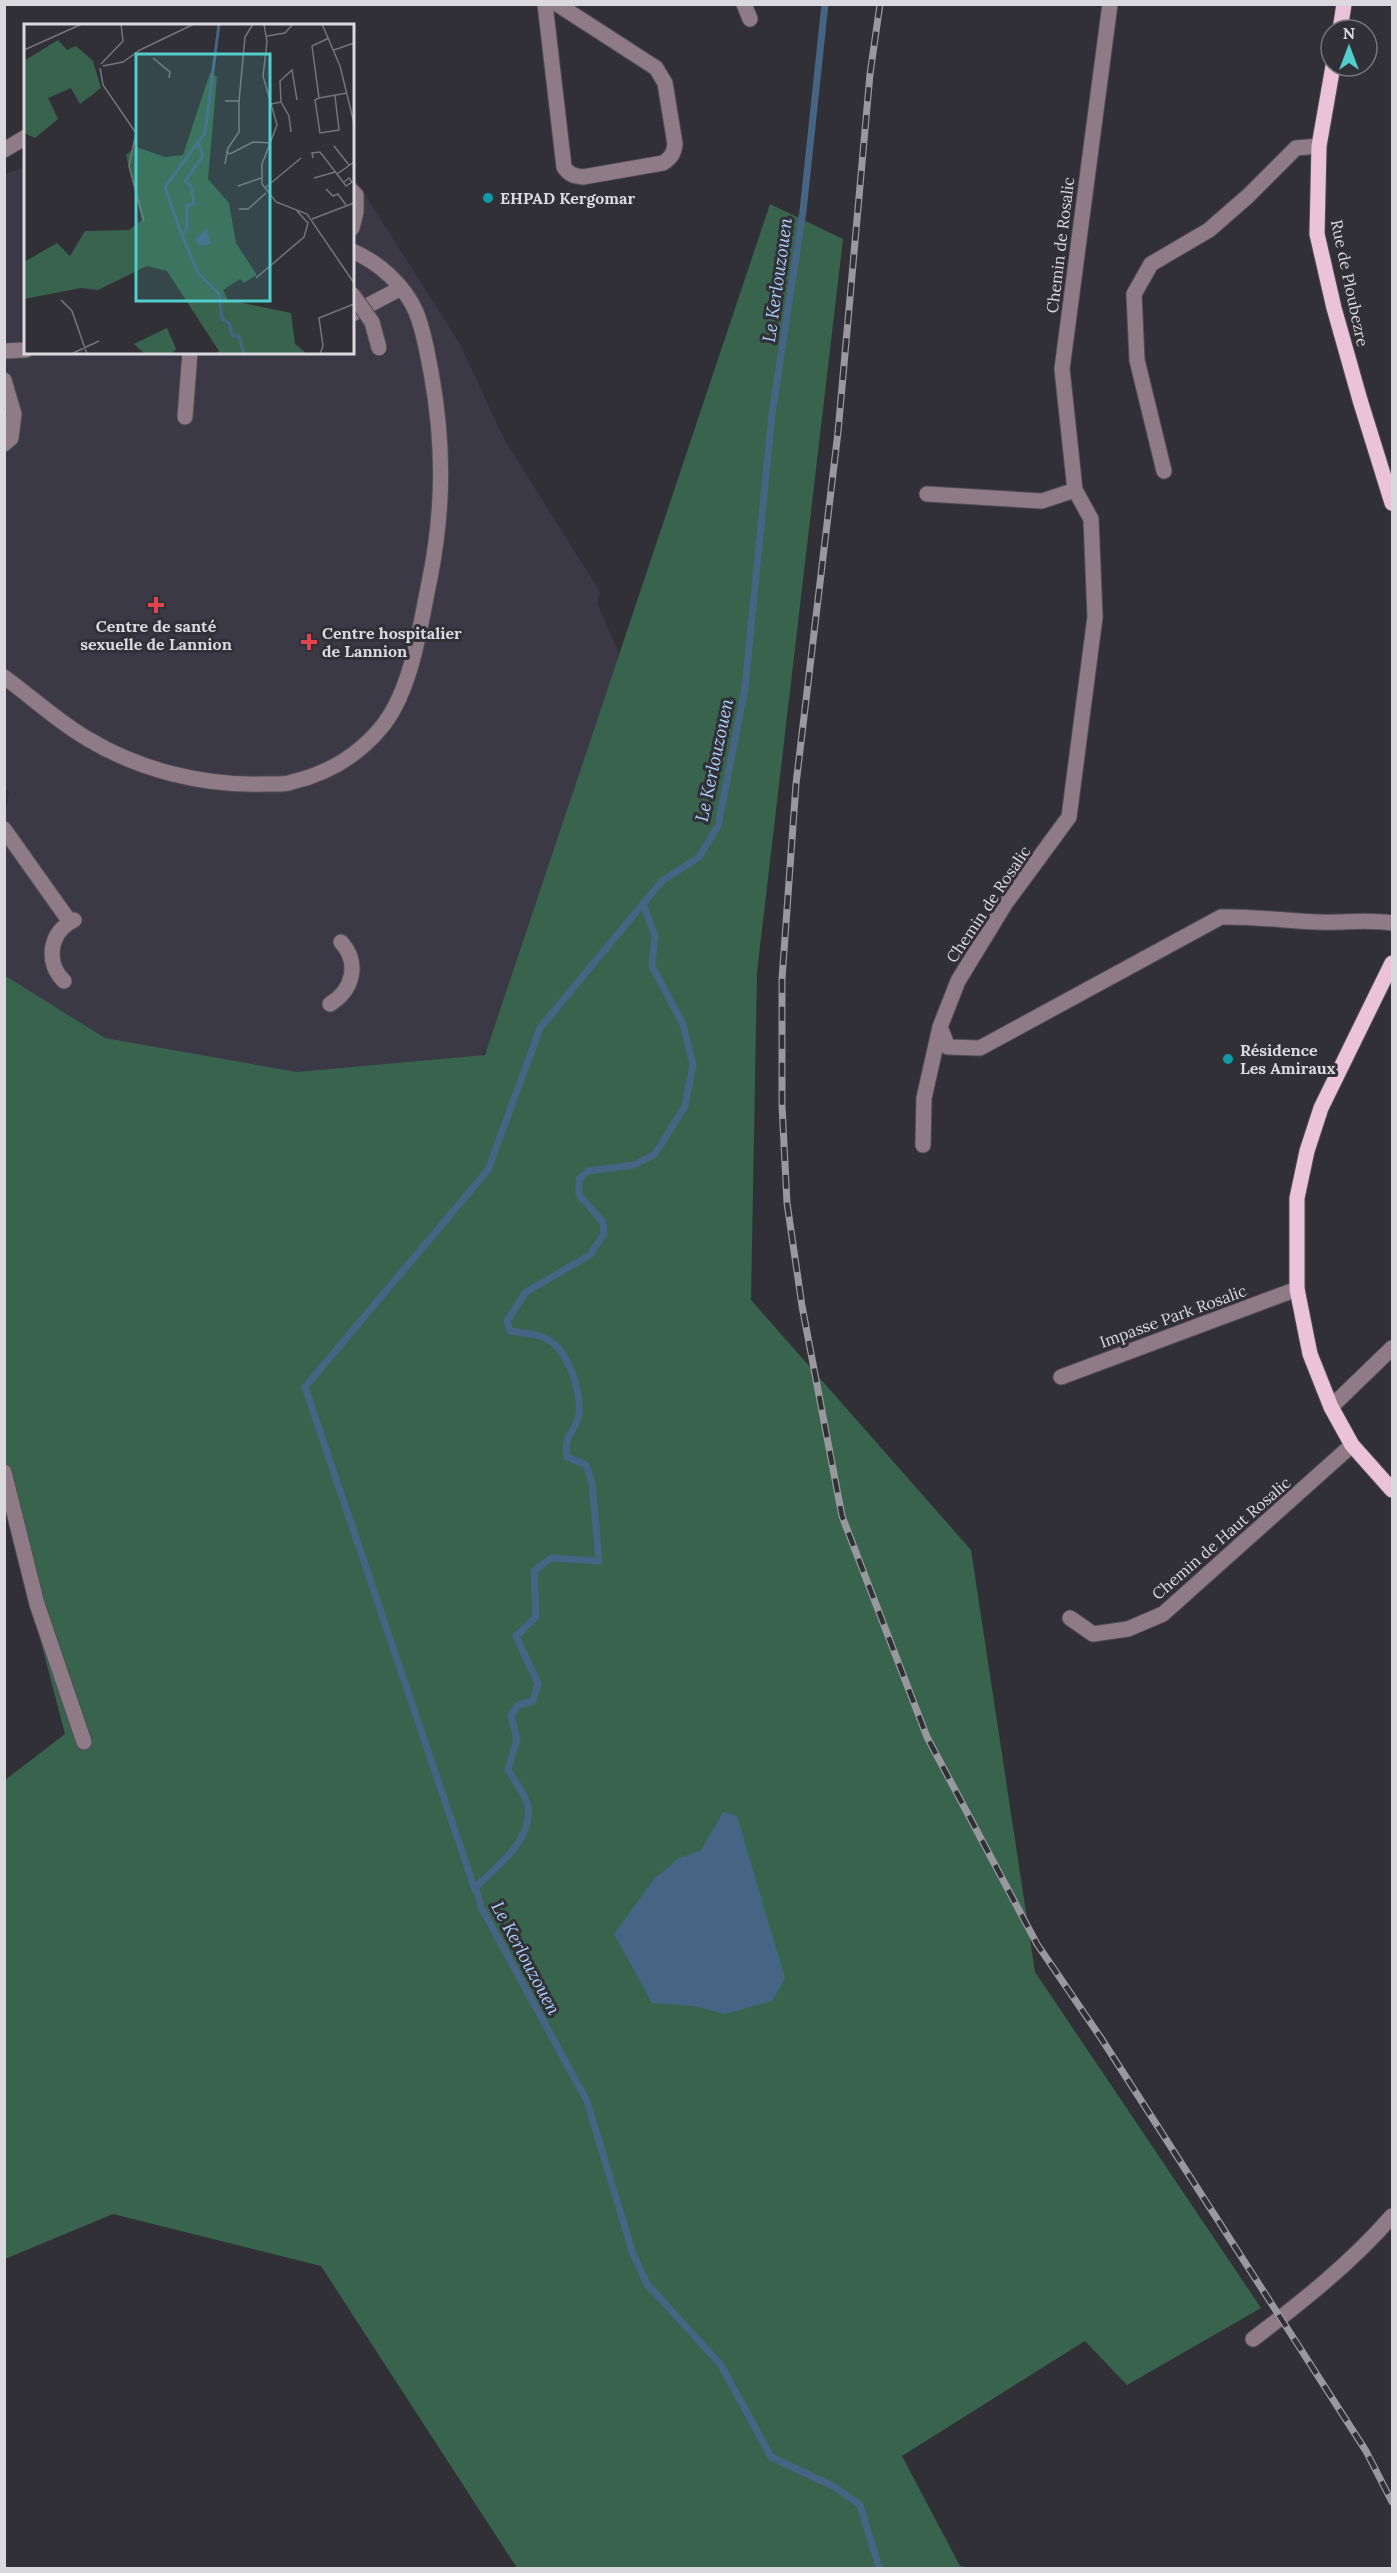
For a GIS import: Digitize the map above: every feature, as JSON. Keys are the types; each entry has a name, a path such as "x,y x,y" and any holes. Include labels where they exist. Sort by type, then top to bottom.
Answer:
{"main road":[{"name":"Rue de Ploubezre","path":"1331,78 1319,146 1317,234 1334,308 1392,503"},
{"path":"1392,963 1321,1108 1307,1151 1297,1198 1297,1289 1310,1353 1331,1407 1352,1445 1392,1490"}],"street":[{"path":"545,4 564,167 571,175 583,177 663,163 673,155 675,144 662,75 649,62 556,4"},
{"path":"744,4 750,19"},
{"name":"Chemin de Rosalic","path":"923,1145 924,1098 940,1027 958,981 1005,904 1069,817 1095,618 1090,519 1075,490 1062,369 1110,4"},
{"path":"4,150 24,138"},
{"path":"1164,471 1137,360 1134,294 1152,264 1209,230 1248,196 1296,148 1319,146"},
{"path":"354,193 356,195 354,220"},
{"path":"4,677 88,740 137,763 190,778 243,784 291,783 328,770 353,754 381,728 401,692 414,656 435,550 442,481 437,405 424,337 415,311 401,288 382,268 354,252"},
{"path":"354,313 401,288"},
{"path":"354,297 372,322 378,348"},
{"path":"4,351 24,350"},
{"path":"185,417 190,354"},
{"path":"4,380 14,414 11,438 4,444"},
{"path":"927,494 1042,501 1075,490"},
{"path":"4,829 72,921 62,928 52,946 54,966 64,981"},
{"path":"940,1027 948,1047 980,1048 1221,918 1252,916 1317,922 1392,923"},
{"path":"330,1004 346,991 352,972 348,952 341,942"},
{"name":"Impasse Park Rosalic","path":"1061,1377 1297,1289"},
{"path":"1331,1407 1392,1348"},
{"name":"Chemin de Haut Rosalic","path":"1070,1618 1093,1634 1128,1629 1163,1614 1352,1445"},
{"path":"4,1472 37,1604 84,1742"},
{"path":"1253,2339 1281,2318 1372,2239 1392,2216"}],"shaded area":[{"name":"Centre hospitalier de Lannion","path":"24,167 24,354 354,354 354,178 460,344 504,439 600,592 597,603 631,682 495,1041 417,1123 61,1036 5,997 4,821 9,792 4,786 5,174"}],"green space":[{"path":"770,204 843,239 757,972 751,1300 971,1550 1035,1972 1261,2308 1127,2385 1085,2341 902,2456 960,2566 973,2568 517,2568 321,2266 113,2214 5,2259 5,1780 65,1734 5,1505 4,975 105,1038 297,1072 485,1055"}],"water":[{"path":"723,1812 737,1816 785,1978 772,2001 725,2014 694,2006 652,2003 614,1934 654,1879 679,1858 701,1850"}],"waterway":[{"path":"475,1890 305,1387 488,1170 540,1028 662,881 699,857 718,826 745,688 772,414 803,211 825,4"},
{"name":"Le Kerlouzouen","path":"644,906 655,936 652,966 683,1024 693,1065 685,1106 655,1154 634,1165 588,1171 579,1179 579,1195 603,1222 604,1234 590,1255 526,1292 507,1321 510,1331 539,1336 554,1344 572,1372 578,1394 579,1414 566,1443 567,1457 586,1465 592,1482 599,1561 551,1558 534,1571 536,1617 516,1636 538,1684 533,1701 518,1705 511,1715 517,1740 508,1770 525,1798 528,1819 519,1842 503,1862 476,1887 481,1907 587,2101 633,2254 647,2284 721,2365 771,2457 835,2487 860,2505 879,2568"}],"railway":[{"path":"880,4 870,74 838,432 796,784 782,979 782,1105 787,1203 802,1306 842,1516 927,1737 1037,1944 1101,2038 1366,2451 1392,2502"}],"place":[{"name":"EHPAD Kergomar","path":"488,198"},
{"name":"Centre de santé sexuelle de Lannion","path":"156,605"},
{"name":"Centre hospitalier de Lannion","path":"309,642"},
{"name":"Résidence Les Amiraux","path":"1228,1059"}]}
